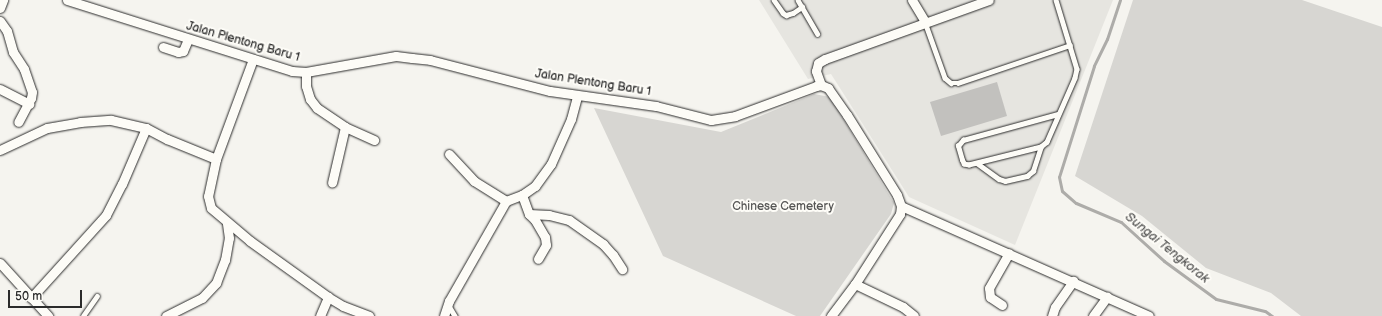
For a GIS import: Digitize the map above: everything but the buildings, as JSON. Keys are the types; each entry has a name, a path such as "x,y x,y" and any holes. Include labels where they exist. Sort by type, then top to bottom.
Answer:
{"street":[{"path":"0,8 3,0"},
{"name":"Jalan Plentong Baru 1","path":"67,0 253,60 292,71 306,72 396,56 430,60 550,91 577,96 638,103 701,118 718,120 735,116 821,85"},
{"path":"912,0 925,22"},
{"path":"831,316 855,284 900,214 901,206 897,195 836,97 828,88 821,85 816,71 818,63 825,59 988,0"},
{"path":"0,21 7,31 13,52 24,69 30,84 32,95 18,122"},
{"path":"163,47 178,52 183,50 188,39"},
{"path":"253,60 216,159 208,196 211,208 227,223 328,297 343,306 369,316"},
{"path":"306,72 306,86 310,99 317,108 345,127 374,140"},
{"path":"0,89 28,104"},
{"path":"444,316 448,304 506,201 522,195 535,186 551,164 571,119 577,96"},
{"path":"0,150 47,128 80,122 112,120 146,128 167,139 216,159"},
{"path":"332,183 345,127"},
{"path":"31,298 106,215 122,184 146,128"},
{"path":"449,154 474,181 506,201"},
{"path":"522,195 529,214 545,237 546,245 538,259"},
{"path":"901,206 1149,316"},
{"path":"529,214 549,215 569,220 603,244 613,255 622,270"},
{"path":"166,316 202,298 216,283 225,260 229,238 227,223"},
{"path":"1002,305 990,297 989,288 1008,253"},
{"path":"0,264 48,316"},
{"path":"1052,316 1055,307 1073,281"},
{"path":"855,284 903,307 914,316"},
{"path":"320,316 328,297"},
{"path":"1093,316 1107,297"}],"lane":[{"path":"774,0 786,15 793,13 802,7"},
{"path":"798,0 818,34"},
{"path":"977,163 999,179 1006,181 1026,176 1033,170 1041,148 1047,142 1075,78 1077,69 1056,0"},
{"path":"925,22 945,78 951,83 958,83 1070,45"},
{"path":"1041,148 977,163 964,164 958,146 959,142 1058,114"},
{"path":"83,316 97,296"},
{"path":"448,304 455,316"}],"shaded area":[{"path":"759,0 1113,0 1015,245 909,197 831,74 808,79"}],"green space":[{"path":"1133,0 1302,0 1382,27 1382,316 1301,316 1271,293 1206,268 1142,216 1075,176"},
{"name":"Chinese Cemetery","path":"814,94 830,97 894,203 891,214 820,316 796,316 663,256 594,108 721,132"}],"waterway":[{"name":"Sungai Tengkorak","path":"1120,0 1107,39 1094,66 1059,177 1062,191 1076,203 1121,222 1164,261 1216,299 1265,311 1272,316"}]}
